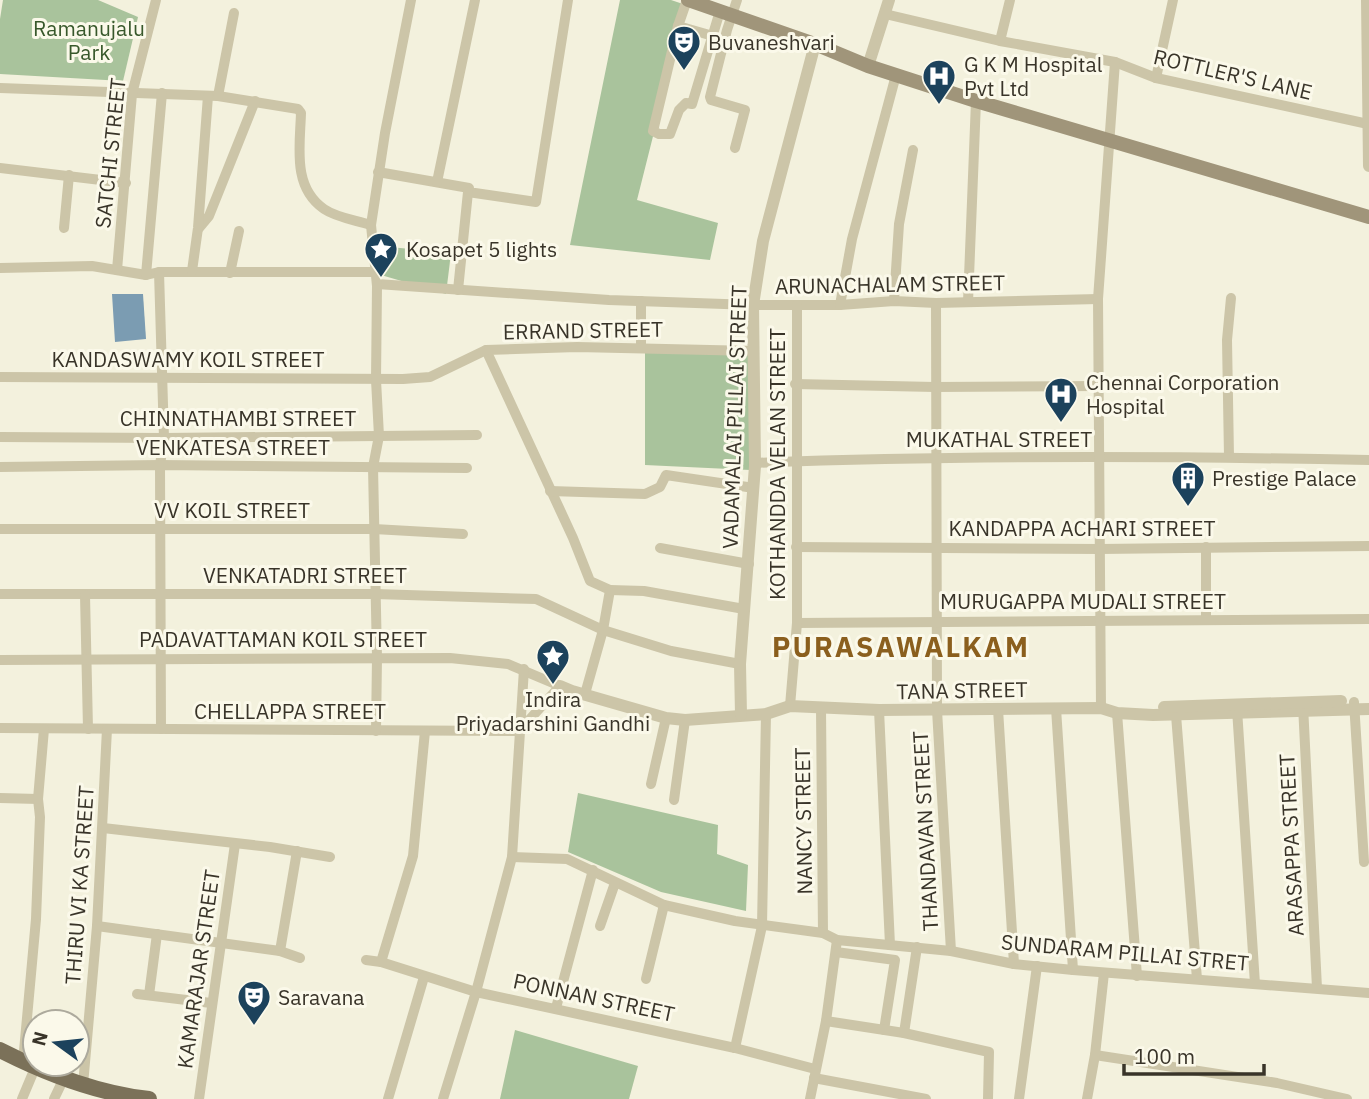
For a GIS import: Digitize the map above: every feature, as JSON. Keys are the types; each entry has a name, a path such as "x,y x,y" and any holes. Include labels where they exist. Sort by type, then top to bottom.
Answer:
{"main road":[{"path":"687,0 815,44 868,66 976,101 1369,217"},
{"path":"0,1050 21,1061"},
{"path":"64,1078 87,1090 149,1099"}],"street":[{"name":"SATCHI STREET","path":"117,270 132,94 156,0"},
{"path":"376,732 373,467 379,436 376,380 377,284 371,225 378,172 411,0"},
{"path":"437,182 475,0"},
{"path":"468,192 536,202 568,0"},
{"path":"687,0 678,26 653,131 659,134 670,134 681,107 686,103 692,104 713,36 737,0"},
{"path":"868,66 889,0"},
{"path":"1000,41 1010,0"},
{"path":"1156,78 1173,0"},
{"path":"1367,0 1369,166"},
{"path":"192,271 213,96 234,13"},
{"path":"726,13 710,97 711,100 745,110 734,148"},
{"name":"ROTTLER'S LANE","path":"885,13 1000,41 1115,62 1156,78 1368,124"},
{"path":"678,26 713,36"},
{"name":"VADAMALAI PILLAI STREET","path":"741,715 740,664 754,488 754,305 763,241 815,44"},
{"path":"1101,708 1098,299 1115,62"},
{"path":"840,305 852,239 896,75"},
{"path":"0,88 213,96 300,110 300,169 305,186 326,210 371,225"},
{"path":"146,275 162,93"},
{"path":"198,228 209,216 256,101"},
{"path":"968,302 976,101"},
{"path":"894,301 899,224 913,150"},
{"path":"0,168 126,183"},
{"path":"378,172 469,188 458,290"},
{"path":"64,228 69,175"},
{"path":"230,272 239,231"},
{"path":"0,268 92,266 146,275 192,271 375,272"},
{"path":"159,272 164,438 160,465 161,729"},
{"name":"ARUNACHALAM STREET","path":"377,284 641,301 754,305 1098,299"},
{"path":"1229,457 1227,340 1231,298"},
{"path":"641,301 641,347"},
{"name":"THANDAVAN STREET","path":"936,303 937,710 951,951"},
{"name":"KOTHANDDA VELAN STREET","path":"790,706 797,623 797,305"},
{"name":"ERRAND STREET","path":"376,380 430,377 486,350 641,347 754,351"},
{"path":"486,350 573,538 590,581 610,590 638,590 744,609"},
{"name":"KANDASWAMY KOIL STREET","path":"0,377 376,380"},
{"path":"795,384 1099,386"},
{"name":"CHINNATHAMBI STREET","path":"0,437 477,435"},
{"name":"MUKATHAL STREET","path":"754,463 936,457 1369,460"},
{"name":"VENKATESA STREET","path":"0,467 160,465 467,468"},
{"path":"550,491 645,494 660,487 666,475 754,488"},
{"name":"VV KOIL STREET","path":"0,529 374,529 463,534"},
{"name":"KANDAPPA ACHARI STREET","path":"796,547 1100,549 1369,546"},
{"path":"1206,547 1206,620"},
{"path":"660,548 749,564"},
{"path":"585,694 603,630 610,590"},
{"name":"VENKATADRI STREET","path":"0,594 375,594 537,598 603,630 671,651 740,664"},
{"path":"85,595 88,729"},
{"name":"MURUGAPPA MUDALI STREET","path":"797,623 1369,619"},
{"name":"PADAVATTAMAN KOIL STREET","path":"0,660 450,658 508,664 560,686"},
{"path":"443,1099 476,992 512,857 524,669"},
{"path":"519,731 560,686"},
{"name":"TANA STREET","path":"560,686 666,718 685,720 766,714 790,706 879,710 1101,708 1117,713 1176,715 1237,710"},
{"path":"1144,713 1159,707 1237,710 1354,705 1369,701"},
{"path":"1354,705 1369,709"},
{"path":"1354,705 1364,862"},
{"name":"ARASAPPA STREET","path":"1304,706 1317,988"},
{"name":"NANCY STREET","path":"821,708 823,933"},
{"path":"1056,708 1073,970"},
{"path":"998,709 1014,964"},
{"path":"879,710 890,945"},
{"path":"1237,710 1255,984"},
{"path":"1117,713 1137,976"},
{"path":"735,1048 762,926 766,714"},
{"path":"1176,715 1198,979"},
{"path":"650,784 666,718"},
{"path":"674,800 685,720"},
{"name":"CHELLAPPA STREET","path":"0,728 519,731"},
{"path":"32,1008 40,817 38,799 44,729"},
{"name":"THIRU VI KA STREET","path":"87,1090 107,729"},
{"path":"381,962 413,856 425,731"},
{"path":"0,798 38,799"},
{"path":"103,828 330,857"},
{"name":"KAMARAJAR STREET","path":"199,1099 235,844"},
{"path":"279,951 297,851"},
{"path":"512,857 567,859 664,905 762,926 823,933 837,940 826,1021 810,1099"},
{"path":"556,1008 593,870"},
{"path":"600,926 615,883"},
{"path":"646,979 664,905"},
{"path":"97,926 279,951 300,958"},
{"path":"149,995 157,934"},
{"name":"SUNDARAM PILLAI STRET","path":"837,940 951,951 1014,964 1073,970 1369,993"},
{"path":"904,1033 917,947"},
{"path":"836,952 895,960 884,1030"},
{"name":"PONNAN STREET","path":"366,960 381,962 476,992 735,1048 815,1074 926,1099"},
{"path":"1019,1099 1037,966"},
{"path":"1087,1099 1104,973"},
{"path":"388,1099 424,977"},
{"path":"137,994 211,1003"},
{"path":"826,1021 904,1033 989,1052 988,1099"},
{"path":"1095,1055 1277,1083 1347,1099"},
{"path":"22,1099 26,1078"},
{"path":"54,1099 64,1078"}],"green space":[{"name":"Ramanujalu Park","path":"3,0 98,0 138,17 123,81 0,74 0,19"},
{"path":"620,0 671,0 686,5 637,200 718,223 710,260 570,245"},
{"path":"380,246 451,253 446,294 381,275"},
{"path":"645,350 753,353 750,470 645,465"},
{"path":"578,793 718,825 717,854 748,865 746,911 661,892 568,852"},
{"path":"515,1030 638,1066 629,1099 500,1099"}],"water":[{"path":"112,294 143,294 146,339 115,342"}],"place":[{"name":"Buvaneshvari","path":"684,72"},
{"name":"G K M Hospital Pvt Ltd","path":"939,106"},
{"name":"Kosapet 5 lights","path":"381,279"},
{"name":"Chennai Corporation Hospital","path":"1061,424"},
{"name":"Prestige Palace","path":"1188,508"},
{"name":"Indira Priyadarshini Gandhi","path":"553,686"},
{"name":"Saravana","path":"254,1027"}],"district":[{"name":"PURASAWALKAM","path":"901,646"}]}
